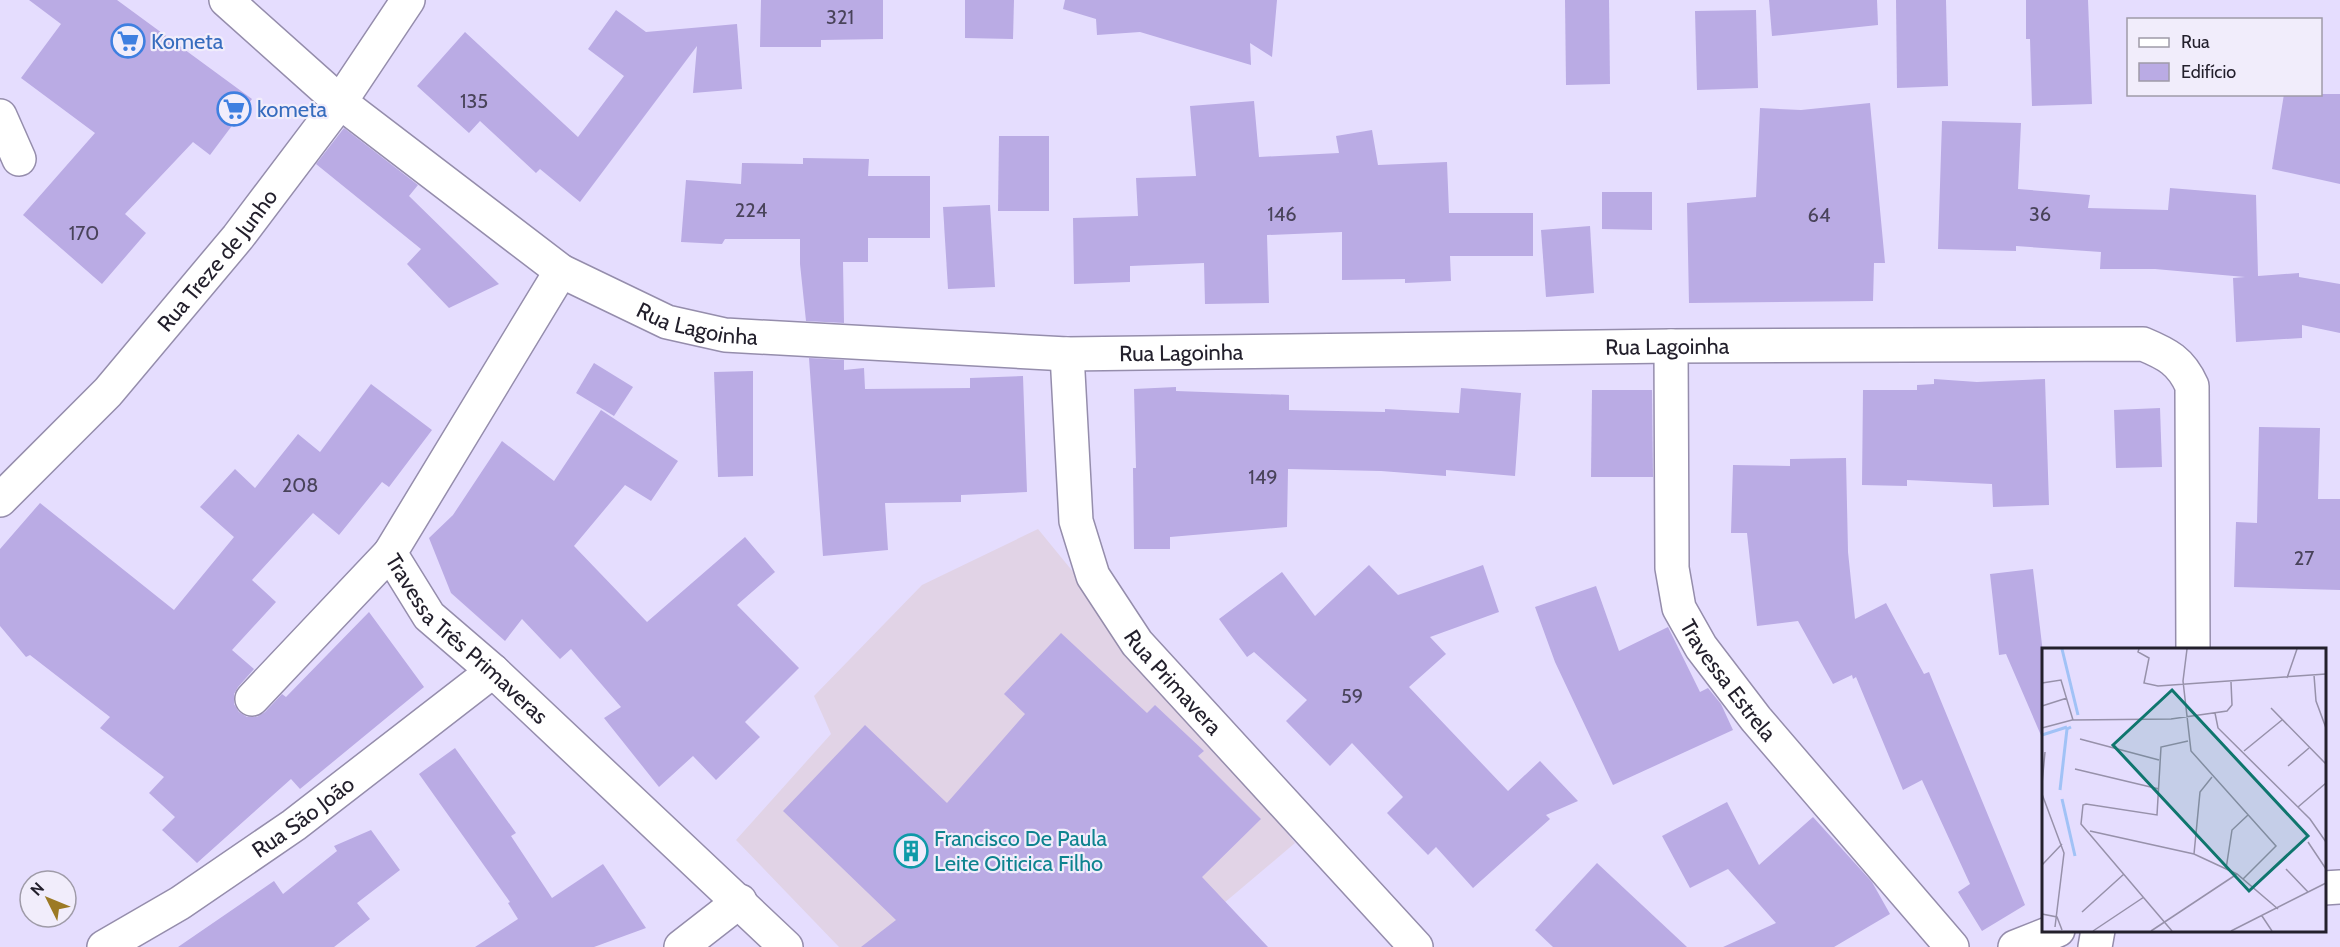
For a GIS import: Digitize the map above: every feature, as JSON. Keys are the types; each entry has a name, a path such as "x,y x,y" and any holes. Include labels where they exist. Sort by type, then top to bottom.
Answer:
{"street":[{"name":"Rua Lagoinha","path":"226,0 340,102 561,271 667,322 725,335 1067,354 1671,346 2143,344 2166,353 2185,371 2192,386 2190,421 2193,648"},
{"name":"Rua Treze de Junho","path":"0,500 108,392 238,237 340,102 408,0"},
{"path":"0,116 19,159"},
{"name":"Travessa Três Primaveras","path":"561,271 390,553 429,616 493,671 740,901 786,947"},
{"name":"Travessa Estrela","path":"1671,346 1672,568 1679,608 1701,647 1756,719 1952,947"},
{"name":"Rua Primavera","path":"1067,354 1076,521 1093,576 1137,643 1416,947"},
{"path":"252,699 390,553"},
{"name":"Rua São João","path":"104,947 180,903 294,825 493,671"},
{"path":"2325,888 2340,887"},
{"path":"681,947 740,901"},
{"path":"2015,947 2053,932"},
{"path":"2095,947 2098,932"}],"shaded area":[{"path":"1038,529 1295,843 1172,947 839,947 736,840 831,734 814,696 922,585"}],"building":[{"path":"29,0 117,0 252,99 210,155 193,142 125,214 146,233 102,284 23,215 95,133 21,78 61,24"},
{"path":"761,0 883,0 883,39 821,40 821,47 760,47"},
{"path":"965,0 1014,0 1013,39 965,38"},
{"path":"1065,0 1277,0 1272,57 1250,43 1251,65 1140,32 1097,35 1096,19 1063,9"},
{"path":"1565,0 1609,0 1610,84 1566,85"},
{"path":"1769,0 1877,0 1878,25 1772,36"},
{"path":"1896,0 1946,0 1948,86 1897,88"},
{"path":"2026,0 2088,0 2092,104 2032,106 2030,39 2026,39"},
{"path":"616,10 646,32 737,24 742,89 693,93 697,46 580,202 540,169 536,173 480,121 469,133 417,86 465,32 578,137 624,76 588,49"},
{"path":"1756,10 1758,88 1697,90 1695,11"},
{"path":"2340,94 2340,184 2272,169 2284,96"},
{"path":"1254,101 1259,157 1339,153 1336,136 1372,130 1378,165 1447,162 1449,213 1533,213 1533,256 1450,256 1451,281 1405,283 1405,279 1342,280 1342,232 1267,235 1269,303 1205,304 1204,263 1130,266 1130,282 1074,284 1073,218 1138,216 1136,178 1196,176 1190,106"},
{"path":"1870,103 1885,263 1874,263 1873,301 1689,303 1687,203 1756,197 1760,108 1801,110"},
{"path":"1942,121 2021,123 2018,189 2090,195 2088,208 2168,210 2170,188 2256,195 2258,276 2299,273 2299,277 2340,284 2340,333 2302,325 2302,338 2236,342 2233,278 2245,277 2155,269 2100,269 2101,252 2016,246 2016,251 1938,249"},
{"path":"344,128 418,185 409,196 499,284 449,308 407,264 421,249 316,164"},
{"path":"999,136 1049,136 1049,211 998,211"},
{"path":"803,158 869,159 868,176 930,176 930,238 868,238 868,262 843,262 844,323 806,321 800,264 800,239 725,239 722,244 681,242 686,180 741,184 742,163 803,164"},
{"path":"1602,192 1652,192 1652,230 1602,229"},
{"path":"990,205 995,287 948,289 943,207"},
{"path":"1590,226 1594,293 1546,297 1541,230"},
{"path":"809,358 844,360 844,370 864,368 865,389 970,388 970,378 1023,376 1027,492 961,495 961,502 885,503 888,550 823,556"},
{"path":"594,363 633,387 614,416 576,393"},
{"path":"753,371 753,476 718,477 714,372"},
{"path":"1934,379 1977,382 2045,379 2049,505 1993,507 1992,484 1907,480 1907,486 1862,485 1863,390 1917,390 1917,385 1934,384"},
{"path":"371,384 432,430 389,487 382,482 339,535 313,513 252,580 276,602 232,650 254,669 234,694 234,704 239,712 247,717 257,717 265,712 282,694 286,697 369,612 424,687 300,789 291,779 197,863 162,830 175,817 149,793 164,777 100,728 110,717 30,655 26,657 0,626 0,549 40,503 174,610 234,537 200,507 235,469 255,488 298,434 320,452"},
{"path":"1176,387 1176,391 1289,395 1289,410 1385,412 1385,409 1459,413 1461,388 1521,393 1515,476 1446,470 1446,476 1381,471 1288,469 1287,527 1170,537 1170,549 1134,549 1133,468 1136,468 1134,389"},
{"path":"1592,390 1652,390 1653,477 1591,477"},
{"path":"2160,408 2162,467 2116,468 2114,410"},
{"path":"601,410 678,461 651,501 625,485 574,546 647,622 745,537 775,572 737,605 799,668 745,722 760,737 716,780 693,756 659,787 604,718 621,707 571,649 560,659 522,619 505,641 451,593 429,538 453,515 502,441 554,481"},
{"path":"2259,427 2320,428 2318,499 2340,499 2340,590 2234,587 2236,522 2257,523"},
{"path":"1846,458 1848,552 1855,619 1886,603 1924,674 1929,672 2025,905 1982,931 1958,892 1970,884 1922,780 1903,790 1856,677 1853,679 1852,675 1833,684 1798,621 1757,626 1747,533 1731,533 1733,465 1790,466 1790,459"},
{"path":"1369,565 1398,595 1483,565 1499,612 1430,637 1446,654 1409,687 1508,791 1540,761 1578,801 1546,815 1550,819 1473,888 1436,847 1428,855 1387,813 1403,797 1352,743 1330,766 1286,721 1307,700 1254,652 1247,657 1219,619 1282,572 1315,616"},
{"path":"2033,569 2042,648 2042,738 2006,654 1999,655 1990,574"},
{"path":"1596,586 1619,651 1668,627 1700,692 1708,688 1721,704 1733,730 1613,785 1555,662 1535,607"},
{"path":"1061,633 1147,713 1155,705 1204,751 1198,756 1261,819 1202,877 1268,947 861,947 896,920 783,811 865,725 947,803 1025,714 1004,694"},
{"path":"455,748 516,833 511,836 552,898 603,864 646,928 594,947 475,947 518,919 508,903 510,902 419,774"},
{"path":"1727,802 1759,865 1813,817 1872,882 1890,914 1834,947 1723,947 1776,923 1728,869 1690,888 1662,836"},
{"path":"371,830 400,870 357,903 370,919 334,947 178,947 274,881 283,894 337,851 334,846"},
{"path":"1597,863 1687,947 1553,947 1535,930"}],"place":[{"name":"Kometa","path":"128,41"},
{"name":"kometa","path":"234,109"},
{"name":"Francisco De Paula Leite Oiticica Filho","path":"911,851"}]}
